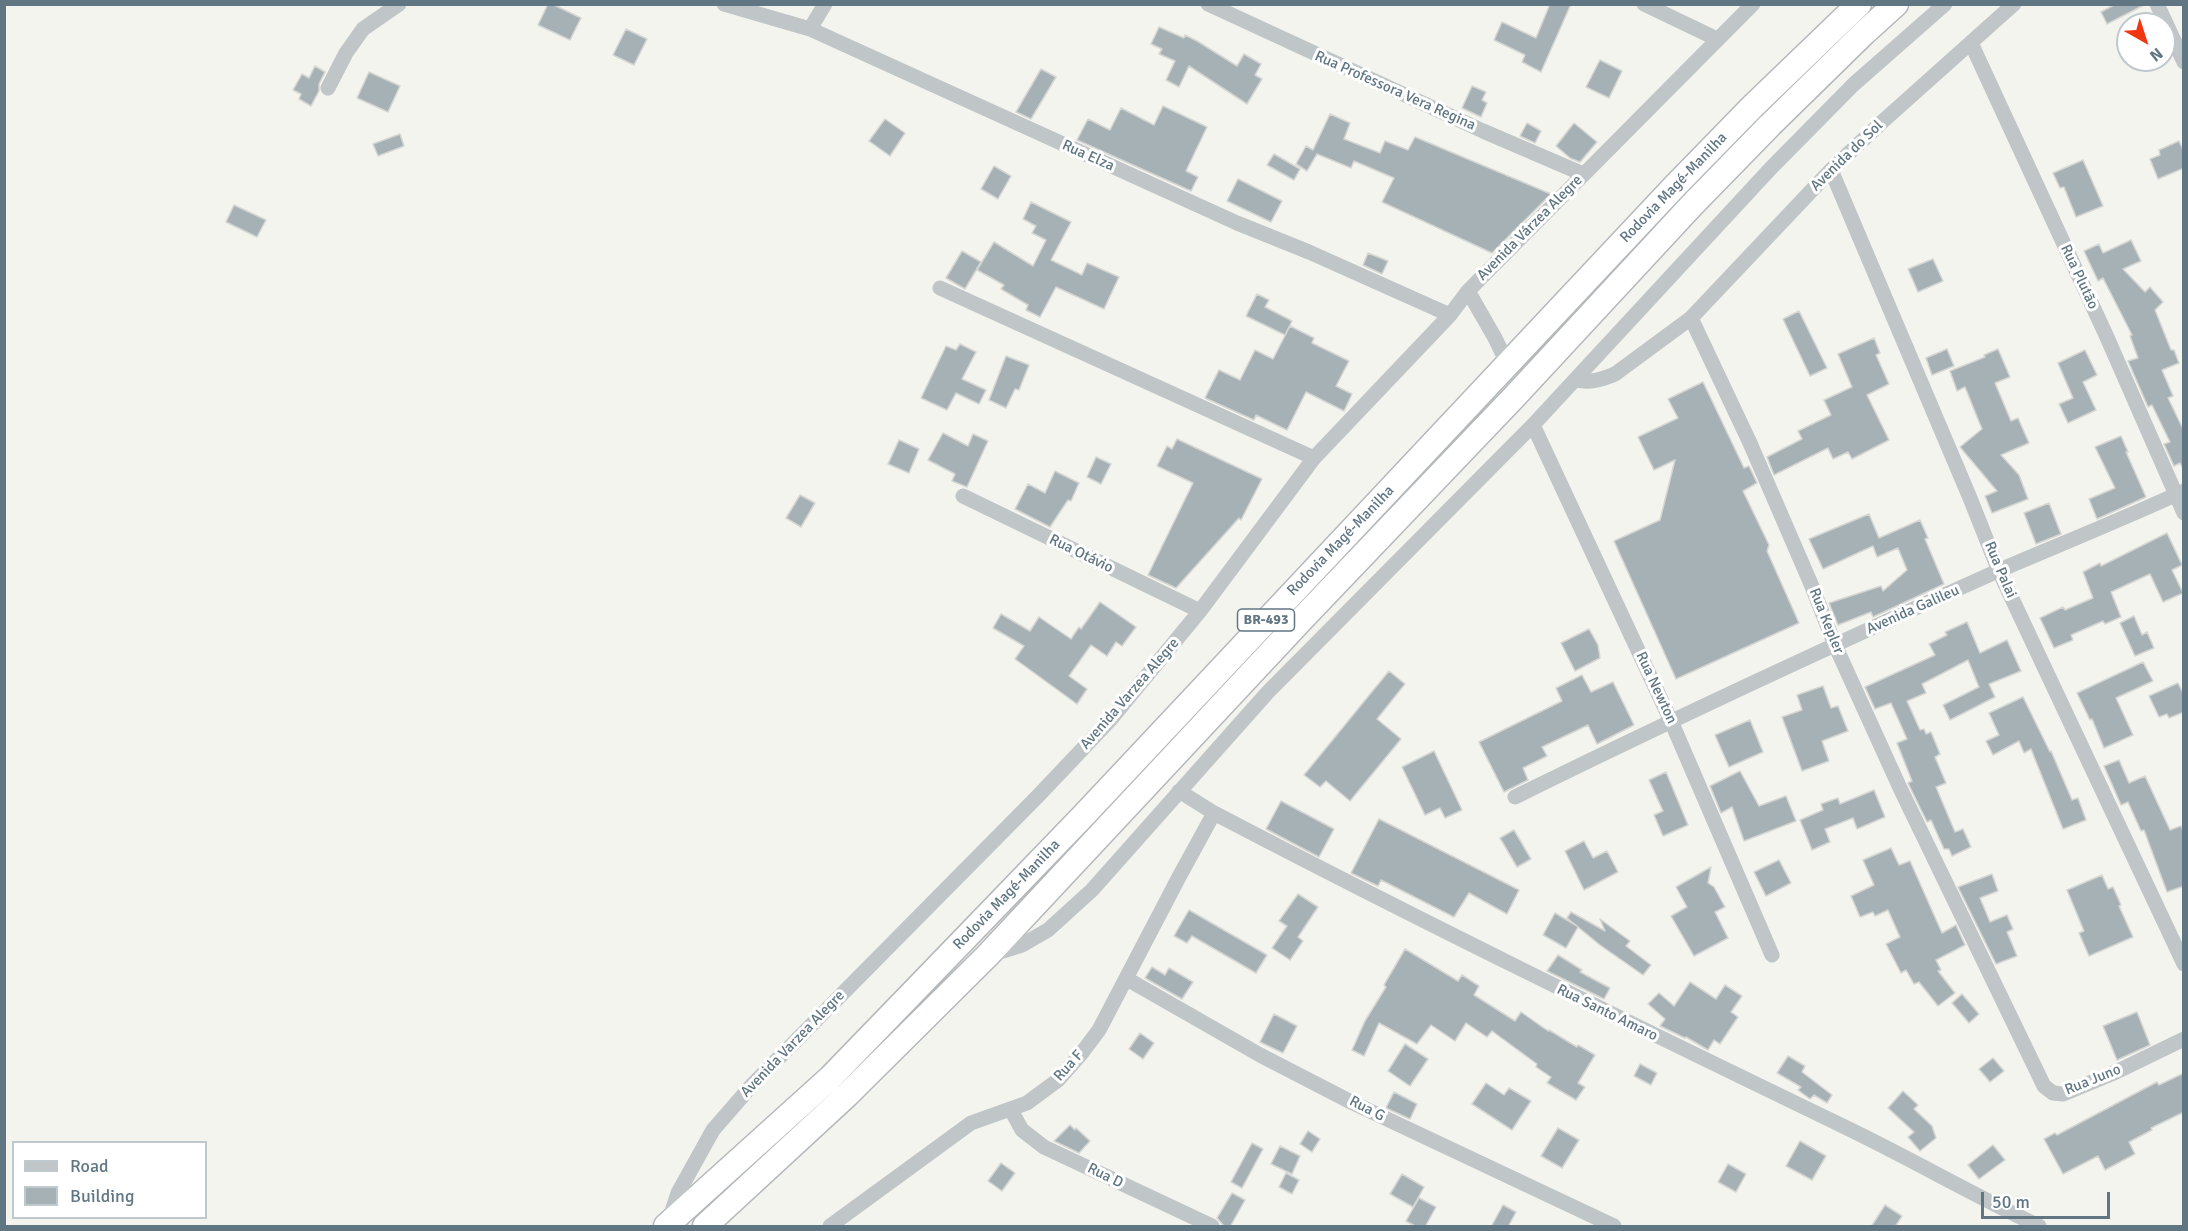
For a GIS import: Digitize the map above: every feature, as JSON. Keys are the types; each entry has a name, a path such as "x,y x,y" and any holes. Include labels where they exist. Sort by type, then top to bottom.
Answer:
{"highway":[{"name":"Rodovia Magé-Manilha","path":"666,1226 830,1078 1084,815 1752,107 1859,4"},
{"name":"Rodovia Magé-Manilha","path":"705,1227 839,1103 987,956 1692,205 1770,125 1896,4"}],"street":[{"path":"328,88 346,52 363,29 399,4"},
{"name":"Rua Elza","path":"724,4 810,29 1226,218 1310,252 1450,315"},
{"path":"810,29 825,4"},
{"name":"Rua Professora Vera Regina","path":"1208,4 1473,127 1583,174"},
{"path":"1644,4 1717,39"},
{"name":"Avenida Várzea Alegre","path":"1314,458 1450,315 1468,291 1753,4"},
{"path":"987,956 1022,945 1062,919 1123,856 1276,683 1533,425 1779,159 1854,84 1945,4"},
{"name":"Avenida do Sol","path":"1691,318 1831,170 2014,4"},
{"path":"2157,4 2184,63"},
{"name":"Rua Plutão","path":"1971,43 2180,493 2184,513"},
{"name":"Rua Palai","path":"1831,170 2000,571 2184,964"},
{"path":"940,288 1314,458"},
{"path":"1468,291 1508,365"},
{"path":"1575,380 1591,382 1615,374 1691,318"},
{"name":"Rua Kepler","path":"1691,318 1750,442 1835,645 1905,798 2024,1044"},
{"name":"Rua Newton","path":"1533,425 1671,720 1772,955"},
{"name":"Avenida Varzea Alegre","path":"666,1226 678,1193 713,1130 740,1099 1111,719 1200,611 1314,458"},
{"name":"Avenida Galileu","path":"1515,797 1671,720 1835,645 2180,493"},
{"name":"Rua Otávio","path":"963,496 1200,611"},
{"name":"Rua Santo Amaro","path":"1179,791 1214,813 1501,960 1852,1130 1977,1197 2039,1227"},
{"name":"Rua F","path":"830,1227 971,1123 1027,1104 1058,1080 1099,1030 1214,813"},
{"name":"Rua G","path":"1126,979 1260,1054 1353,1102 1614,1227"},
{"name":"Rua Juno","path":"2024,1044 2044,1086 2053,1093 2063,1094 2184,1039"},
{"name":"Rua D","path":"1011,1110 1022,1130 1044,1147 1212,1227"}],"building":[{"path":"548,4 581,18 570,40 538,25"},
{"path":"1550,4 1571,4 1541,72 1522,62 1525,55 1494,40 1502,22 1536,38"},
{"path":"2116,4 2146,4 2130,12 2116,12 2116,19 2107,24 2101,12"},
{"path":"1159,27 1197,41 1237,66 1244,54 1261,64 1255,75 1262,79 1247,104 1189,66 1179,87 1166,80 1175,61 1159,54 1162,49 1151,44"},
{"path":"626,29 647,39 634,65 613,55"},
{"path":"1600,60 1622,71 1609,98 1586,87"},
{"path":"315,66 325,72 311,106 299,99 301,94 293,90 302,74 309,78"},
{"path":"1041,69 1056,77 1031,119 1016,112"},
{"path":"369,72 400,86 388,112 357,98"},
{"path":"1472,86 1486,92 1482,100 1487,103 1481,117 1462,108"},
{"path":"1163,106 1207,127 1186,171 1198,177 1191,191 1077,140 1088,119 1110,130 1121,108 1154,125"},
{"path":"1330,114 1350,123 1344,139 1380,153 1385,141 1408,150 1415,137 1551,194 1492,253 1382,202 1394,178 1354,161 1351,168 1317,154 1307,171 1296,164 1306,146 1313,150"},
{"path":"885,119 905,133 890,156 869,141"},
{"path":"1527,123 1541,131 1535,143 1520,136"},
{"path":"1574,123 1597,142 1580,162 1570,158 1556,146"},
{"path":"400,134 404,146 378,156 373,144"},
{"path":"2179,141 2184,152 2184,168 2158,179 2150,159 2160,155 2159,150"},
{"path":"1274,154 1300,169 1294,180 1267,165"},
{"path":"2083,160 2103,206 2076,217 2064,187 2060,188 2053,173"},
{"path":"994,166 1011,176 998,199 981,189"},
{"path":"1238,179 1282,201 1271,222 1227,201"},
{"path":"1031,202 1071,222 1051,260 1082,275 1087,263 1119,277 1104,309 1056,287 1040,317 1026,310 1028,305 1001,289 1004,285 977,270 994,242 1033,266 1046,240 1032,233 1036,226 1023,219"},
{"path":"234,205 266,220 257,237 226,222"},
{"path":"2131,240 2141,261 2123,269 2145,292 2150,287 2163,302 2155,310 2171,350 2174,350 2179,363 2162,370 2173,396 2168,398 2184,431 2184,471 2180,463 2174,466 2164,444 2170,442 2152,405 2148,407 2128,361 2138,358 2130,336 2132,335 2103,278 2098,281 2084,251 2099,244 2103,253"},
{"path":"962,251 981,262 965,289 946,278"},
{"path":"1368,253 1388,261 1382,274 1363,265"},
{"path":"1933,259 1943,281 1918,292 1908,269"},
{"path":"1257,294 1269,300 1265,307 1292,321 1285,335 1246,316"},
{"path":"1799,311 1827,368 1810,376 1783,319"},
{"path":"1290,326 1314,338 1312,343 1349,361 1336,386 1352,394 1344,411 1306,392 1287,430 1256,415 1254,420 1205,398 1219,370 1240,380 1255,350 1273,359"},
{"path":"1874,338 1880,353 1876,355 1889,384 1867,395 1889,440 1852,459 1848,452 1833,459 1828,448 1774,475 1767,457 1802,439 1798,431 1831,415 1824,400 1852,387 1838,354"},
{"path":"960,344 976,352 962,379 986,390 979,404 956,393 947,410 921,398 946,346 956,350"},
{"path":"1947,349 1954,366 1932,375 1926,358"},
{"path":"1998,349 2010,377 1995,383 2011,421 2018,418 2029,443 2001,455 2019,475 2028,499 1992,513 1985,496 1997,491 1960,447 1982,429 1965,387 1957,391 1950,371 1985,357 1984,355"},
{"path":"2085,350 2097,375 2083,382 2096,410 2068,423 2059,404 2073,398 2058,363"},
{"path":"1006,356 1029,365 1019,390 1015,389 1006,408 989,400"},
{"path":"1703,382 1744,468 1749,466 1757,483 1743,491 1769,545 1767,551 1799,623 1676,679 1614,541 1660,520 1675,460 1654,470 1638,437 1678,418 1668,399"},
{"path":"943,433 968,446 973,434 988,441 967,487 952,481 955,474 928,460"},
{"path":"2121,436 2146,497 2097,519 2089,499 2115,488 2095,447"},
{"path":"1177,439 1262,479 1241,520 1239,518 1176,588 1148,575 1193,483 1157,466 1167,446 1172,449"},
{"path":"899,440 919,449 909,473 888,464"},
{"path":"1096,457 1111,464 1101,484 1087,477"},
{"path":"1055,471 1079,483 1071,501 1068,500 1050,527 1015,509 1028,484 1045,493"},
{"path":"800,495 815,503 801,527 786,518"},
{"path":"2049,503 2061,534 2036,544 2024,513"},
{"path":"1869,514 1879,538 1920,520 1928,538 1925,539 1944,584 1873,617 1871,612 1838,625 1829,603 1881,586 1883,591 1907,570 1898,548 1877,557 1873,546 1823,569 1809,539"},
{"path":"2167,533 2182,565 2172,570 2183,593 2163,602 2150,574 2111,592 2121,617 2105,624 2103,621 2071,635 2073,640 2054,648 2040,618 2063,607 2065,610 2093,598 2083,572 2100,563 2101,566"},
{"path":"1100,602 1136,627 1122,646 1116,642 1107,656 1091,645 1069,676 1087,689 1077,704 1015,659 1024,646 993,628 1001,614 1030,631 1039,617 1071,639"},
{"path":"2134,616 2142,635 2147,632 2154,648 2135,656 2120,623"},
{"path":"1967,622 1980,653 2007,640 2021,671 1989,684 1995,697 1950,720 1943,705 1979,687 1968,660 1922,684 1926,693 1907,701 1920,730 1924,729 1926,734 1931,732 1940,754 1935,757 1946,783 1936,787 1955,832 1963,829 1971,847 1952,856 1949,849 1944,849 1931,820 1927,822 1908,783 1912,781 1897,743 1907,739 1891,703 1875,709 1865,687 1935,655 1929,644 1947,635 1945,632"},
{"path":"1589,629 1598,645 1600,658 1575,671 1561,643"},
{"path":"2143,662 2153,681 2116,698 2133,735 2104,748 2092,719 2090,720 2077,693"},
{"path":"1389,671 1405,684 1377,719 1401,739 1350,801 1326,781 1320,787 1304,775"},
{"path":"1582,675 1591,692 1613,682 1634,725 1597,744 1588,725 1542,747 1547,756 1523,768 1528,780 1504,792 1479,742 1562,701 1556,688"},
{"path":"2178,683 2184,695 2184,712 2169,718 2167,714 2159,717 2149,696"},
{"path":"1823,686 1831,708 1838,706 1848,731 1822,741 1829,761 1802,771 1782,717 1802,710 1797,695"},
{"path":"2023,697 2051,751 2072,800 2078,798 2086,820 2063,829 2031,749 2024,753 2019,741 1993,755 1986,741 1999,735 1989,713"},
{"path":"1750,720 1763,752 1729,767 1715,735"},
{"path":"1434,751 1462,810 1445,818 1440,808 1425,815 1402,767"},
{"path":"2119,760 2129,783 2145,776 2170,830 2181,826 2184,833 2184,886 2167,892 2144,830 2141,831 2128,802 2121,805 2104,766"},
{"path":"1740,771 1759,806 1786,796 1796,821 1744,841 1732,807 1721,813 1710,786"},
{"path":"1666,772 1688,825 1663,836 1654,815 1663,811 1649,780"},
{"path":"1874,790 1885,817 1857,829 1853,818 1825,829 1830,842 1812,850 1800,820 1823,810 1821,804 1838,798 1840,804"},
{"path":"1281,801 1334,829 1319,857 1266,829"},
{"path":"1379,819 1519,890 1507,914 1469,893 1454,917 1381,880 1378,886 1351,873"},
{"path":"1514,830 1531,859 1517,867 1500,838"},
{"path":"1584,841 1593,858 1607,851 1618,872 1584,890 1565,851"},
{"path":"1891,848 1899,865 1910,861 1942,933 1956,925 1965,945 1936,960 1941,970 1938,971 1955,993 1938,1006 1919,982 1914,984 1906,970 1901,973 1886,944 1900,937 1888,910 1875,916 1873,912 1860,917 1851,896 1874,885 1863,860"},
{"path":"1779,860 1791,883 1766,896 1754,872"},
{"path":"1711,867 1708,883 1714,887 1725,907 1715,912 1728,938 1694,956 1671,916 1687,907 1676,887"},
{"path":"1992,874 1998,891 1980,898 1990,922 2007,915 2013,929 2007,932 2017,956 1996,964 1958,887"},
{"path":"2102,875 2108,889 2113,887 2133,937 2089,956 2079,933 2084,931 2067,890"},
{"path":"1298,894 1318,907 1298,937 1303,941 1290,960 1272,948 1287,926 1279,921"},
{"path":"1189,910 1267,955 1256,973 1192,936 1187,943 1174,936"},
{"path":"1571,912 1605,931 1600,919 1630,941 1626,946 1651,965 1643,975 1578,927 1566,948 1543,935 1555,913 1577,926 1567,918"},
{"path":"1405,949 1458,981 1462,975 1479,986 1474,995 1515,1021 1521,1012 1548,1031 1595,1055 1578,1083 1585,1087 1576,1100 1547,1083 1551,1077 1492,1031 1487,1037 1466,1023 1455,1041 1431,1025 1417,1044 1379,1023 1364,1056 1352,1050 1365,1021 1386,987 1384,985"},
{"path":"1558,955 1582,970 1580,972 1610,988 1604,999 1547,971"},
{"path":"1152,967 1165,975 1169,968 1193,982 1182,999 1145,978"},
{"path":"1690,982 1716,999 1725,985 1742,996 1731,1012 1738,1017 1720,1044 1714,1040 1708,1050 1660,1026 1665,1019 1648,1004 1659,993 1674,1006"},
{"path":"1962,994 1979,1014 1969,1023 1952,1003"},
{"path":"2137,1012 2150,1045 2117,1060 2103,1026"},
{"path":"1274,1014 1297,1026 1283,1053 1260,1042"},
{"path":"1140,1033 1154,1043 1143,1059 1129,1049"},
{"path":"1405,1044 1428,1059 1410,1086 1388,1071"},
{"path":"1788,1056 1805,1066 1802,1072 1832,1095 1827,1103 1814,1095 1810,1099 1798,1090 1801,1087 1777,1073"},
{"path":"1993,1058 2004,1071 1990,1082 1979,1069"},
{"path":"1640,1064 1657,1073 1651,1085 1634,1076"},
{"path":"2184,1073 2184,1112 2129,1142 2135,1154 2105,1170 2098,1156 2063,1174 2044,1139 2055,1133 2057,1135 2157,1082 2159,1085"},
{"path":"1486,1083 1504,1095 1509,1088 1531,1101 1512,1130 1472,1104"},
{"path":"1903,1091 1918,1105 1914,1109 1932,1126 1936,1138 1920,1151 1908,1137 1914,1132 1888,1108"},
{"path":"1394,1092 1417,1104 1410,1119 1386,1108"},
{"path":"1070,1125 1090,1141 1079,1153 1054,1141"},
{"path":"1558,1128 1579,1140 1562,1168 1541,1156"},
{"path":"1308,1131 1320,1139 1312,1152 1300,1144"},
{"path":"1800,1141 1826,1156 1812,1180 1786,1166"},
{"path":"1252,1143 1263,1149 1242,1188 1231,1182"},
{"path":"1993,1145 2005,1160 1979,1179 1968,1165"},
{"path":"1280,1146 1300,1156 1292,1174 1271,1164"},
{"path":"1001,1163 1015,1173 1002,1191 988,1181"},
{"path":"1728,1164 1746,1174 1736,1192 1718,1182"},
{"path":"1286,1173 1299,1180 1292,1194 1279,1187"},
{"path":"1402,1174 1424,1187 1413,1207 1390,1194"},
{"path":"1232,1193 1245,1200 1230,1227 1225,1227 1217,1218"},
{"path":"1419,1198 1436,1207 1425,1227 1417,1227 1406,1221"},
{"path":"1503,1205 1516,1212 1508,1227 1491,1227"},
{"path":"1885,1205 1902,1216 1895,1227 1871,1227"}]}
